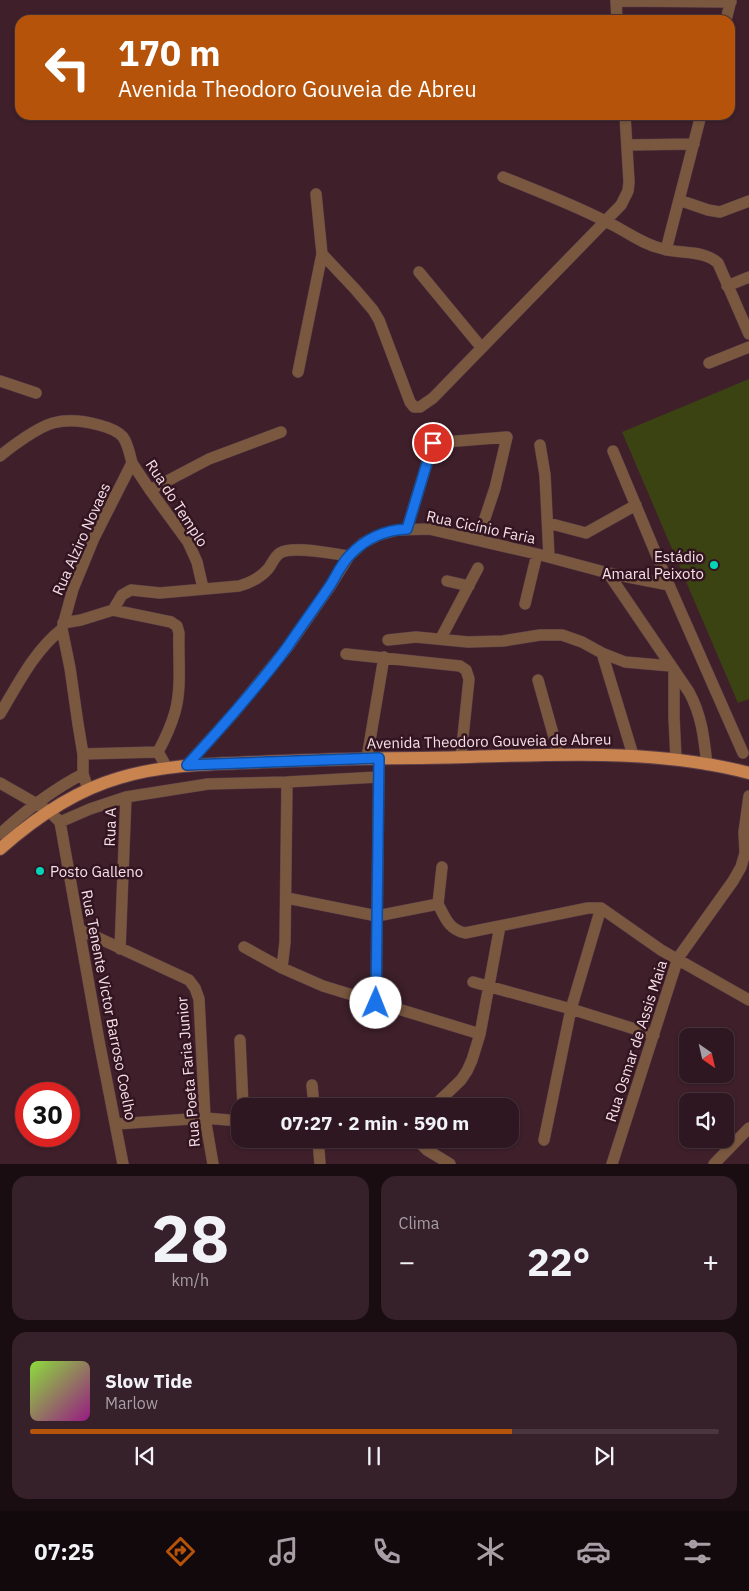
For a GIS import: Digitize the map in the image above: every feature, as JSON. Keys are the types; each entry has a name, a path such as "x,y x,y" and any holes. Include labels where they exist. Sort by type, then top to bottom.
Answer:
{"main road":[{"name":"Avenida Theodoro Gouveia de Abreu","path":"0,849 49,811 88,789 118,778 187,765 461,756 633,755 676,759 749,773"}],"street":[{"path":"618,15 616,0 731,1 727,15"},
{"path":"322,254 359,293 379,320 410,402 414,407 426,404 621,205 628,191 629,182 625,120"},
{"path":"666,250 700,120"},
{"path":"627,145 694,144"},
{"path":"503,177 606,221 641,242 666,250 701,255 714,259 718,264 749,334"},
{"path":"298,372 322,254 316,194"},
{"path":"679,200 720,212 749,201"},
{"path":"419,272 482,347"},
{"path":"728,286 749,277"},
{"path":"709,363 749,347"},
{"path":"0,382 36,393"},
{"path":"0,456 44,427 53,423 71,421 90,423 109,428 118,433 124,438 132,463"},
{"path":"150,490 209,459 281,432"},
{"path":"407,529 433,443 507,437 496,488 478,539"},
{"path":"540,445 545,475 549,557"},
{"path":"613,451 669,585 743,753"},
{"name":"Rua do Templo","path":"132,463 188,542 197,562 203,588"},
{"name":"Rua Alziro Novaes","path":"88,789 82,774 82,754 62,626 73,589 94,538 132,463"},
{"path":"548,523 586,533 636,505"},
{"name":"Rua Cicínio Faria","path":"187,765 234,713 286,648 331,585 349,556 363,543 378,534 407,529 429,529 478,539 608,573 669,585"},
{"path":"113,610 122,595 131,590 160,593 247,584 262,575 276,557 286,550 349,556"},
{"path":"524,604 537,554"},
{"path":"441,638 478,568"},
{"path":"608,573 689,692 697,707 702,726 707,765"},
{"path":"447,580 469,586"},
{"path":"0,714 40,650 62,626 113,610 171,622 178,629 176,710 170,728 158,752"},
{"path":"388,640 416,636 477,642 503,641 540,635 562,635 625,662 672,669"},
{"path":"602,653 633,755"},
{"path":"346,654 460,666 466,670 469,679 461,756"},
{"path":"376,1003 378,777 373,758 384,657"},
{"path":"672,669 676,759"},
{"path":"538,680 560,755"},
{"path":"82,754 158,752"},
{"path":"158,752 167,768"},
{"path":"0,834 37,803 82,774"},
{"path":"0,783 37,803 60,822 90,809 126,797 208,784 378,777"},
{"path":"282,968 287,898 287,782"},
{"name":"Rua Osmar de Assis Maia","path":"612,1164 678,958 741,867 745,853 749,796"},
{"name":"Rua A","path":"120,949 126,797"},
{"name":"Rua Tenente Victor Barroso Coelho","path":"60,822 123,1164"},
{"path":"442,867 438,904 449,925 456,931 464,933 588,908 601,908 661,950 749,1000"},
{"path":"287,898 377,916 438,904"},
{"path":"544,1140 571,1009 601,908"},
{"path":"442,1098 461,1080 468,1071 472,1060 480,1034 500,926"},
{"name":"Rua Poeta Faria Junior","path":"79,929 189,980 195,988 199,999 205,1118 213,1164"},
{"path":"244,947 282,968 323,986 480,1034"},
{"path":"473,982 654,1034"},
{"path":"240,1040 243,1098"},
{"path":"312,1085 313,1098"},
{"path":"116,1124 205,1118 231,1120"},
{"path":"714,1164 749,1128"},
{"path":"319,1148 320,1164"},
{"path":"425,1148 450,1164"}],"green space":[{"name":"Estádio Amaral Peixoto","path":"749,379 749,699 738,703 622,432"}],"place":[{"name":"Estádio Amaral Peixoto","path":"714,565"},
{"name":"Posto Galleno","path":"40,871"}],"route":[{"path":"376,1003 379,758 187,765 234,713 286,648 331,585 349,556 363,543 378,534 407,529 433,443"}]}
